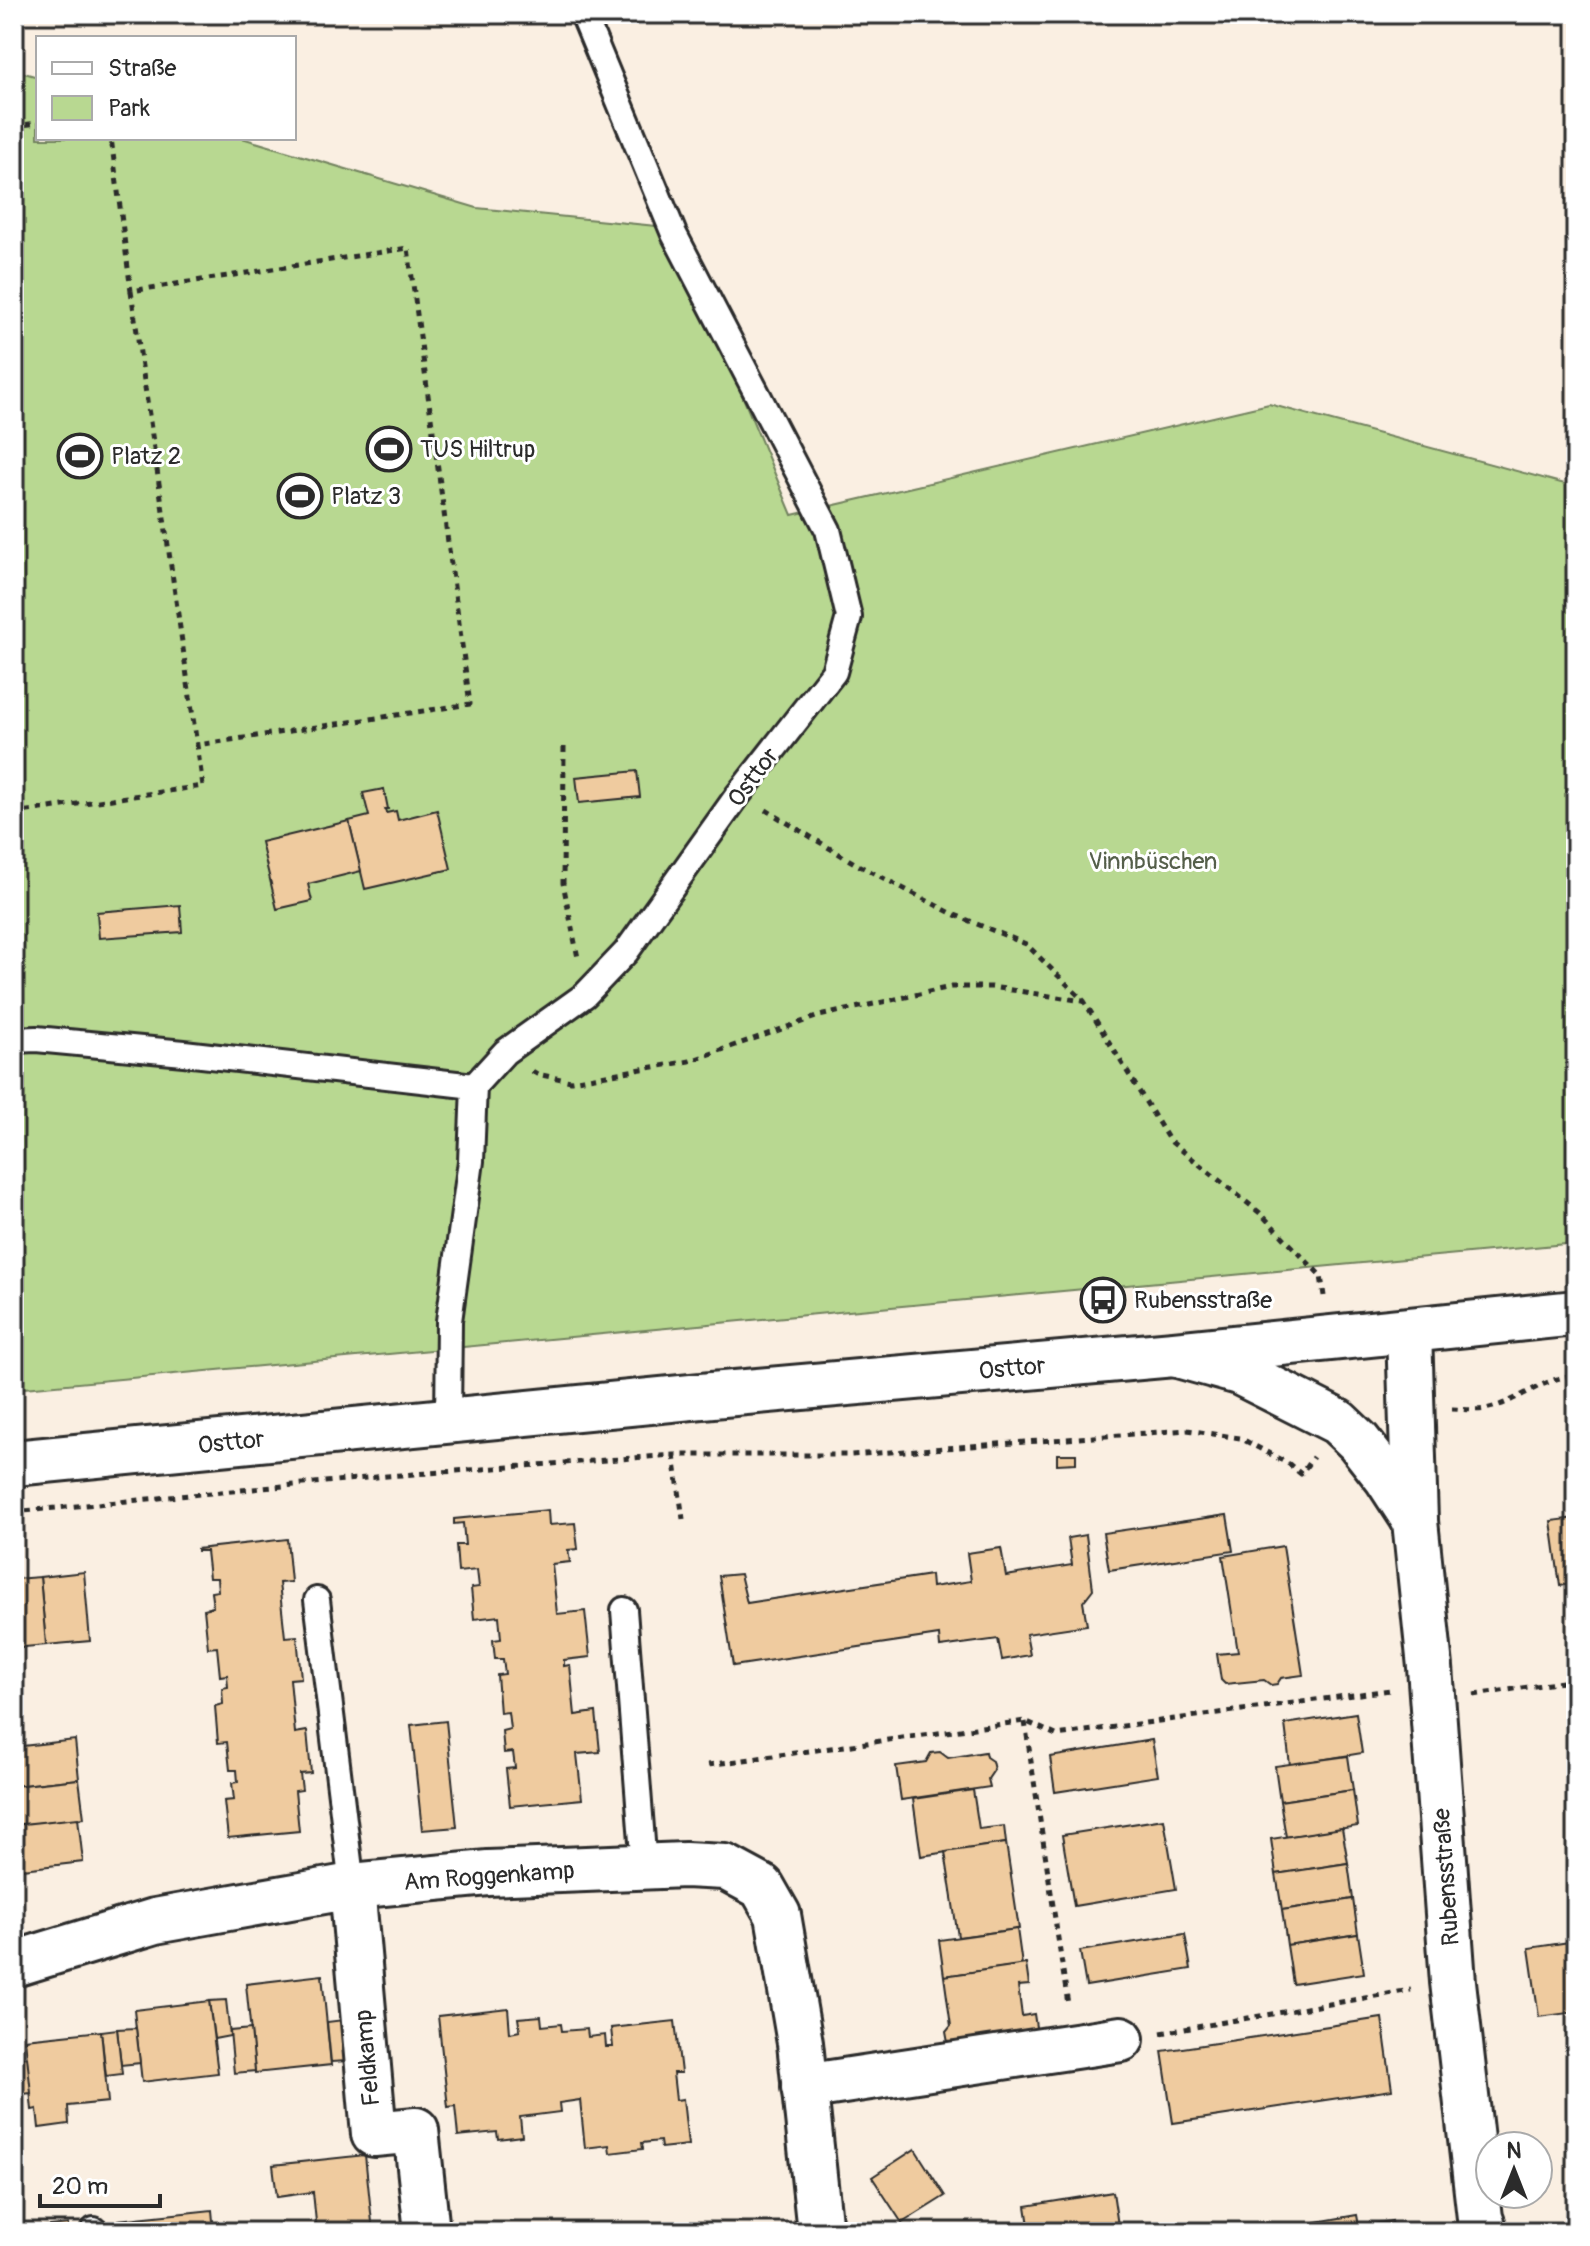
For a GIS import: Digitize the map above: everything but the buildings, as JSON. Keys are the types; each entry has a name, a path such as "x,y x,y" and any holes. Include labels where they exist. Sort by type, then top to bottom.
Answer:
{"street":[{"name":"Osttor","path":"14,1463 1576,1313"},
{"name":"Rubensstraße","path":"1409,1331 1415,1521 1432,1693 1453,1982 1480,2218 1485,2232"},
{"name":"Rubensstraße","path":"1174,1354 1239,1372 1338,1422 1358,1441 1387,1478 1415,1521"},
{"name":"Am Roggenkamp","path":"14,1964 155,1921 352,1886 488,1873 685,1865 725,1867 762,1887 778,1915 800,2043 820,2232"},
{"name":"Feldkamp","path":"352,1886 374,2134 416,2130 427,2232"},
{"path":"804,2087 1121,2039"}],"lane":[{"name":"Osttor","path":"474,1086 505,1052 585,995 626,952 738,795 834,672 849,617 828,530 674,234 583,14"},
{"path":"14,1040 36,1039 184,1053 474,1086 471,1161 449,1321 448,1421"},
{"path":"317,1600 352,1886"},
{"path":"624,1610 644,1867"}],"path":[{"path":"14,126 36,123"},
{"path":"14,813 203,786 111,140"},
{"path":"131,291 408,248 470,704 197,745"},
{"path":"564,747 563,883 585,995"},
{"path":"738,795 856,864 955,915 1026,944 1084,1001 1169,1140 1260,1213 1321,1276 1330,1339"},
{"path":"505,1052 537,1074 571,1081 690,1061 819,1016 951,987 992,987 1084,1001"},
{"path":"1412,1407 1484,1409 1563,1376 1576,1375"},
{"path":"14,1512 387,1476 674,1455 851,1455 1187,1430 1240,1438 1289,1464 1301,1474 1338,1422"},
{"path":"674,1455 683,1519"},
{"path":"708,1765 1025,1721 1056,1735 1576,1680"},
{"path":"1025,1721 1075,2046"},
{"path":"1121,2039 1453,1982"}],"green space":[{"name":"Vinnbüschen","path":"14,70 36,76 36,140 249,140 477,208 656,226 737,383 792,515 1269,404 1576,487 1576,1243 14,1389"}],"place":[{"name":"TUS Hiltrup","path":"389,449"},
{"name":"Platz 2","path":"80,456"},
{"name":"Platz 3","path":"300,496"},
{"name":"Rubensstraße","path":"1103,1300"}]}
